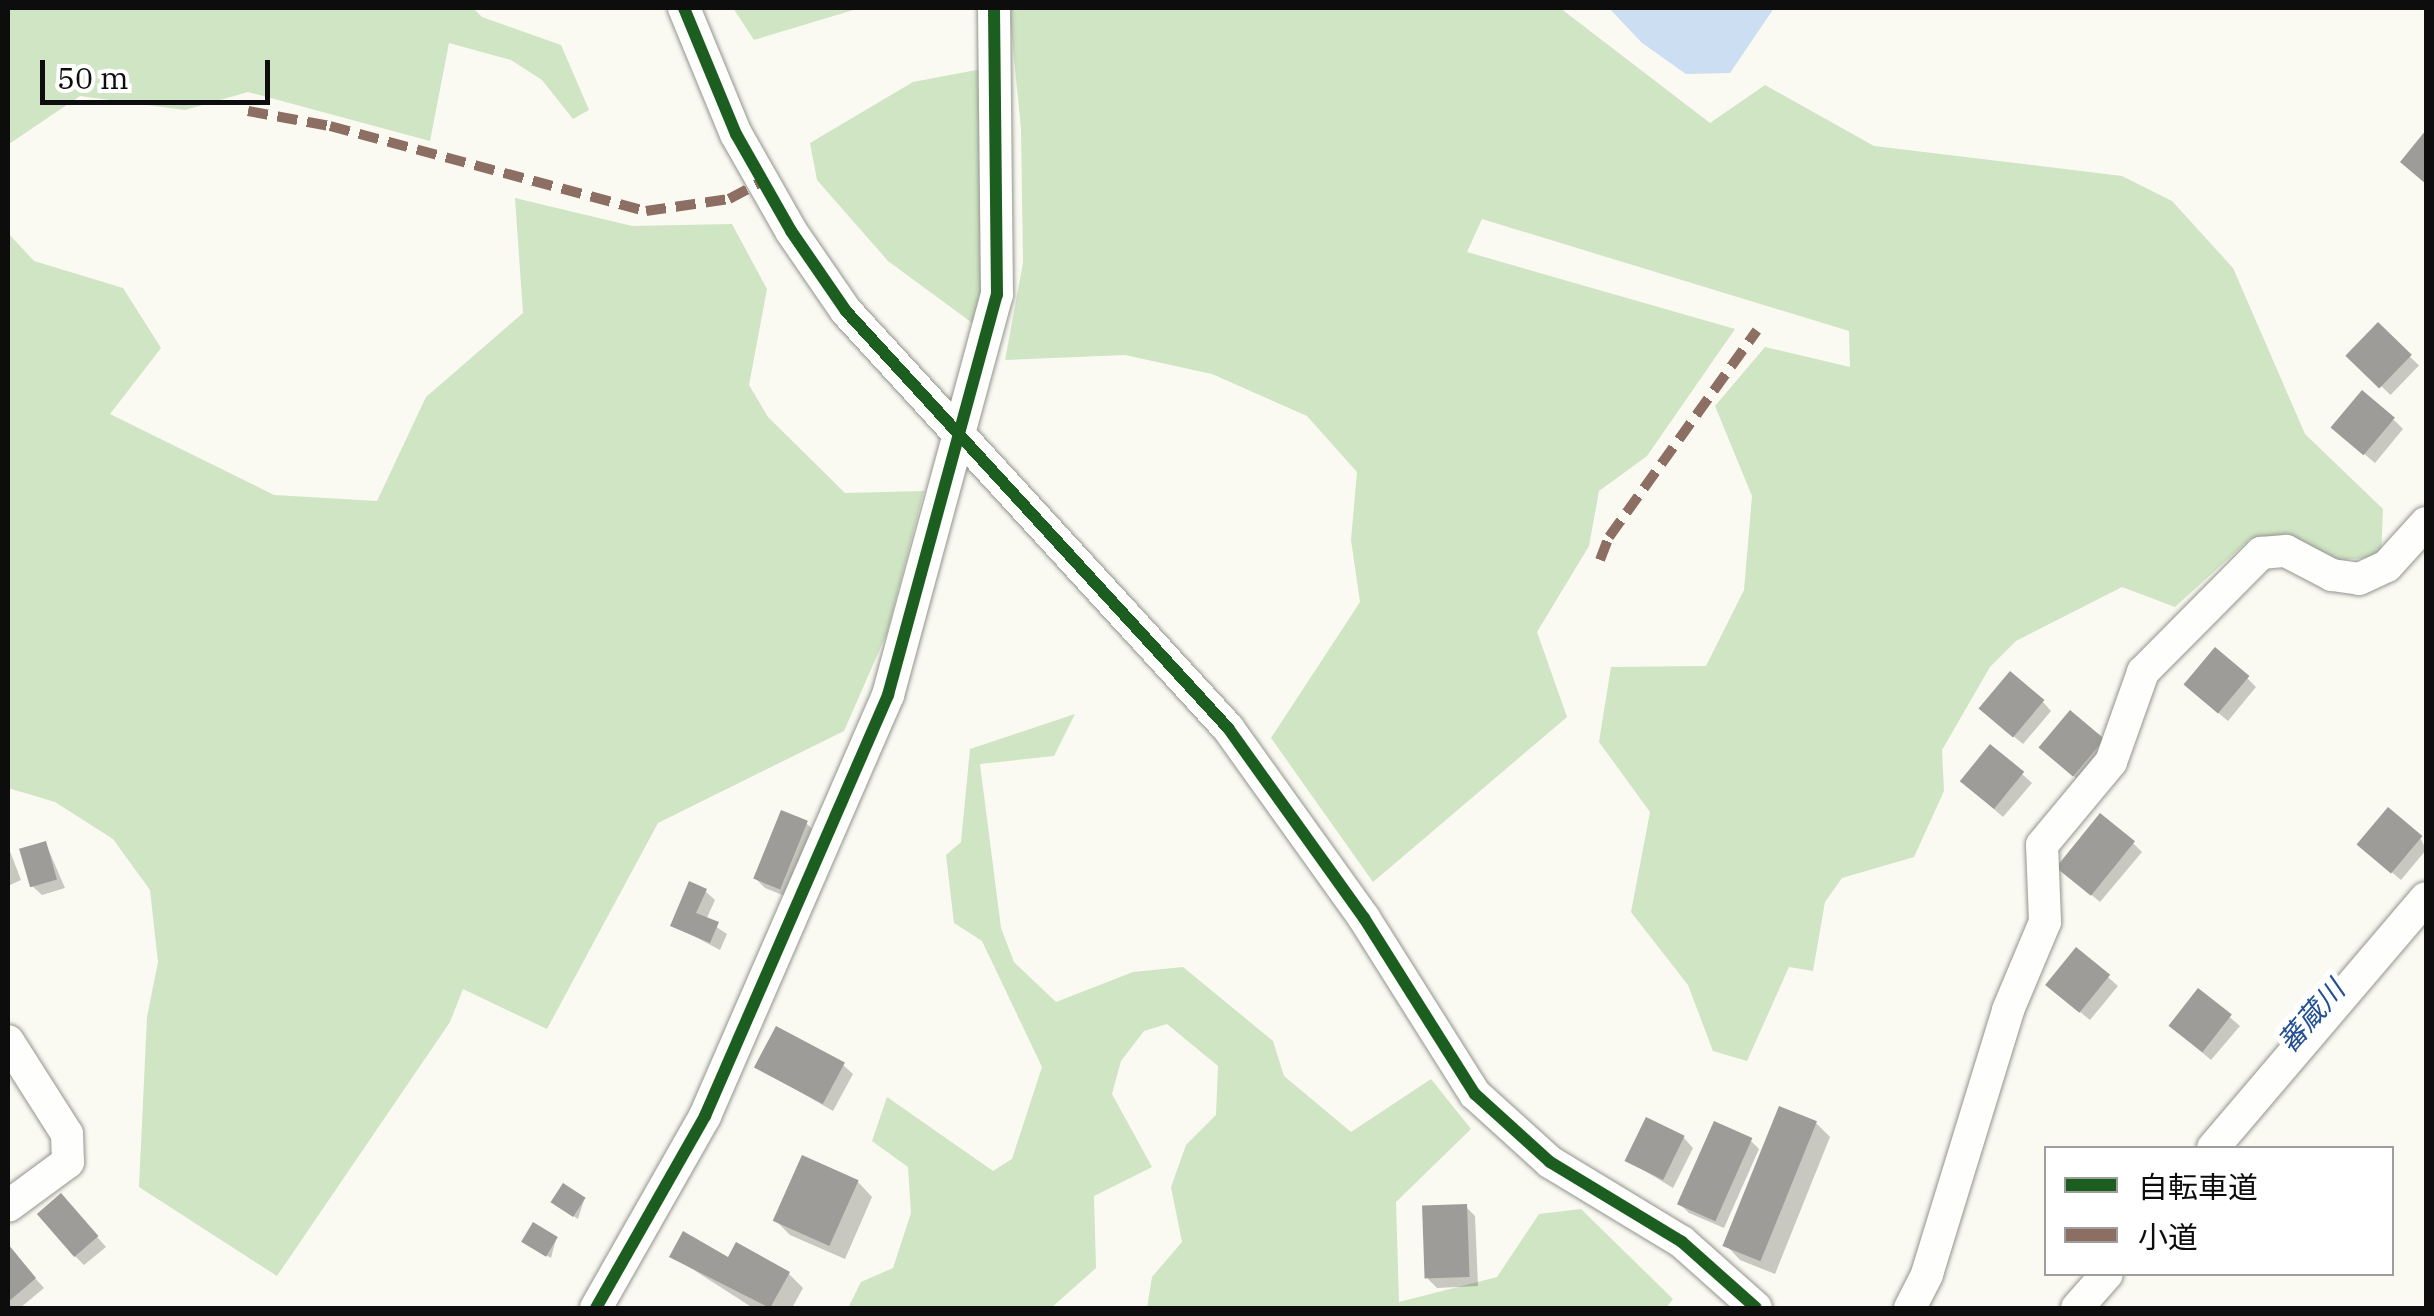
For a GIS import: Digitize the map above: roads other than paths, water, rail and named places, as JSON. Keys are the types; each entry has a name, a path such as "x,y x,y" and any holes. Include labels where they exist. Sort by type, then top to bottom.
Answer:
{"street":[{"path":"684,8 715,91 790,231 846,310 1228,728 1364,918 1475,1094 1550,1162 1682,1242 1756,1308"},
{"path":"596,1308 705,1116 888,695 961,440 997,295 1000,108 994,8"},
{"path":"1910,1308 1927,1274 2008,1010 2046,922 2042,845 2111,762 2143,672 2260,553 2286,551 2332,575 2359,579 2387,566 2426,523"},
{"path":"2215,1146 2426,898"},
{"path":"8,1041 66,1134 68,1162 8,1206"},
{"path":"2077,1308 2104,1276"}],"water":[{"path":"1609,8 1774,8 1730,73 1686,74 1642,43"}],"water label":[{"name":"蕃蔵川","path":"2311,1016"}]}
